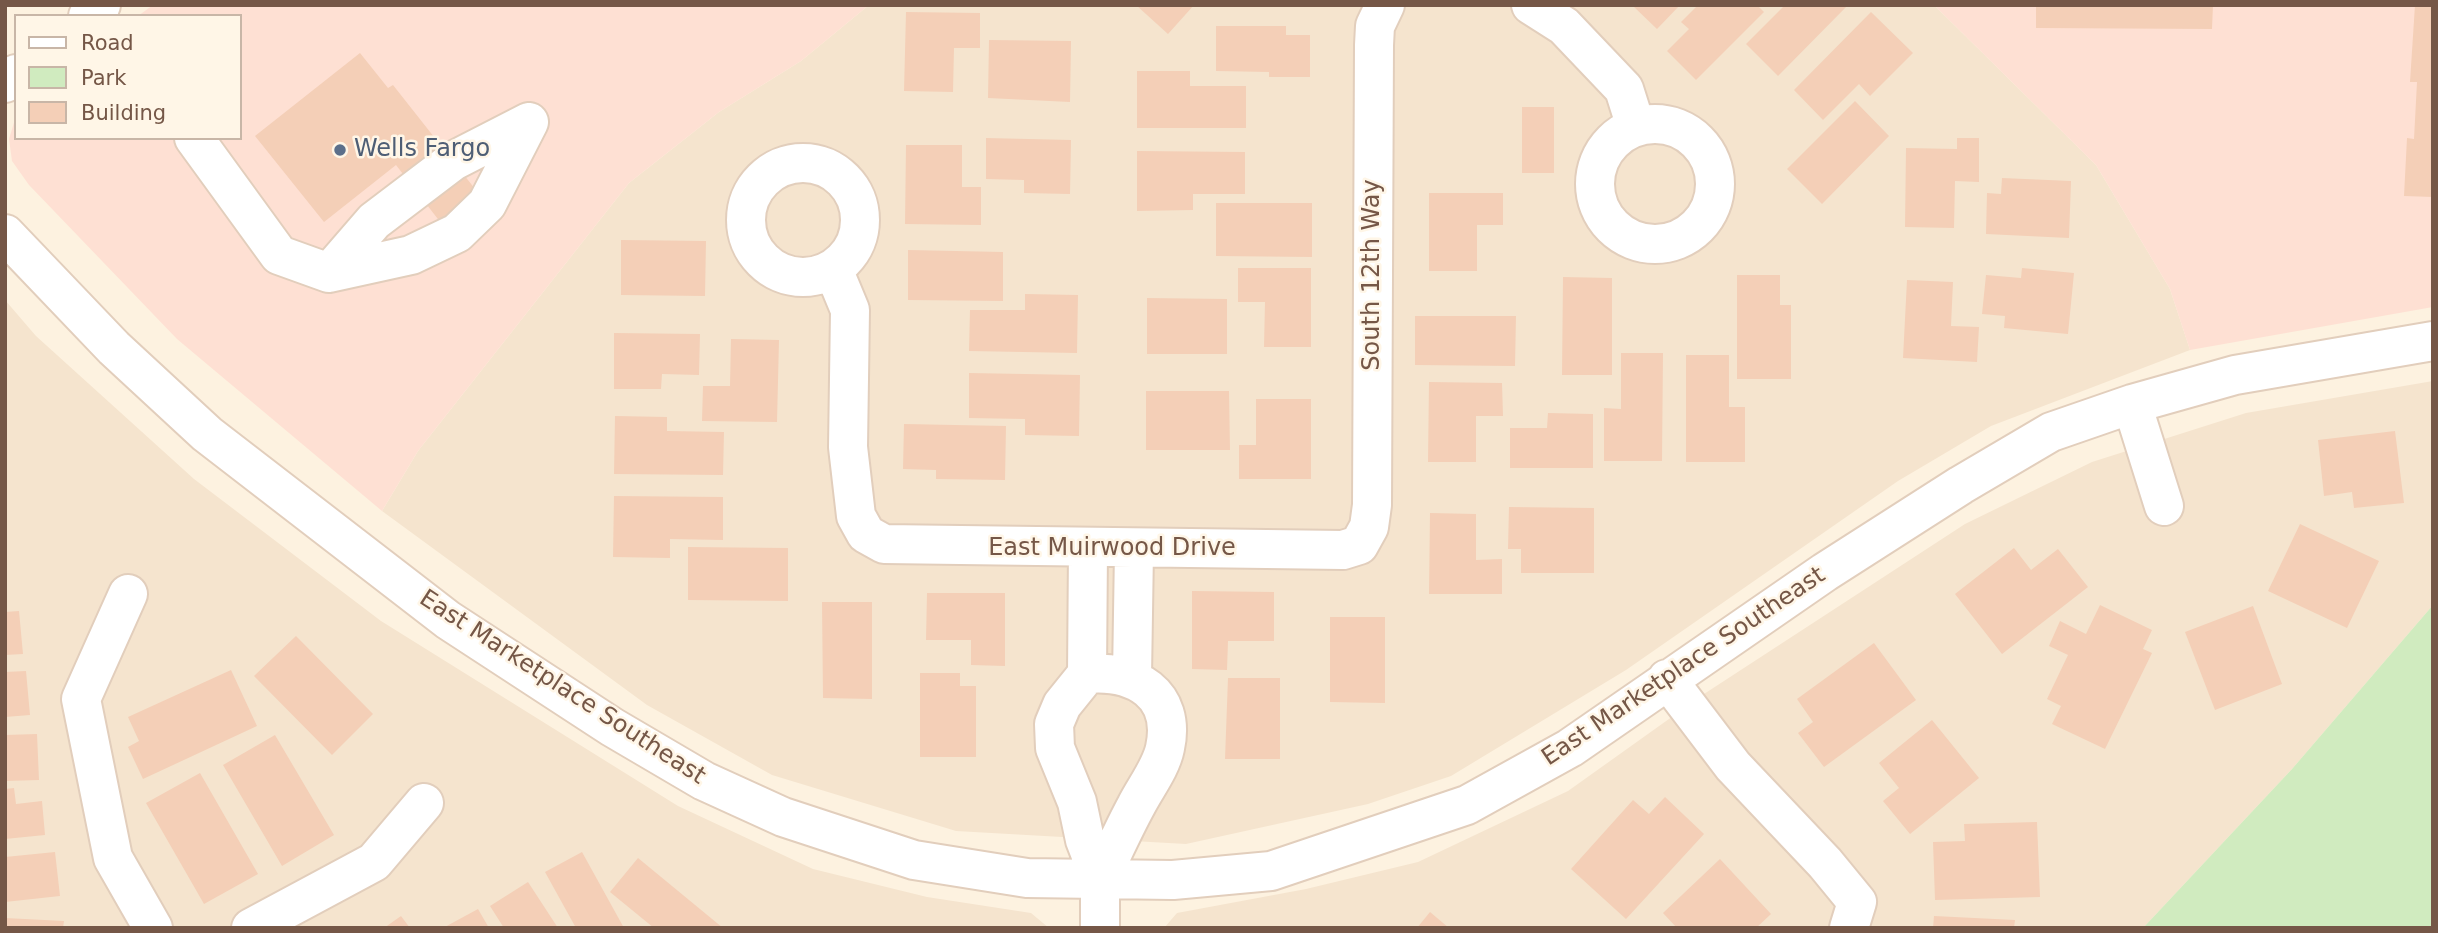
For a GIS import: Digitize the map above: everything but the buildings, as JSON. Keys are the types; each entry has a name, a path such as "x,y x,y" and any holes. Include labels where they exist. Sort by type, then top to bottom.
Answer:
{"street":[{"name":"South 12th Way","path":"1359,545 1369,527 1372,505 1374,45 1375,26 1385,5"},
{"path":"1531,5 1564,26 1624,89 1636,127"},
{"path":"195,140 279,255 329,273 411,255 457,233 487,204 529,122 453,161 374,221 329,273"},
{"name":"East Marketplace Southeast","path":"5,234 114,348 207,434 448,620 612,727 704,780 783,817 914,860 1027,878 1173,880 1271,871 1467,805 1570,748 1667,679 1961,485 2051,432 2132,404 2235,375 2433,341"},
{"name":"East Muirwood Drive","path":"833,269 850,310 851,489 856,516 866,534 884,544 911,547 1134,550 1343,550 1359,545"},
{"path":"2132,404 2164,506"},
{"path":"1088,549 1087,674 1062,705 1054,724 1055,748 1077,802 1085,840 1100,879 1100,928"},
{"path":"1132,677 1134,550"},
{"path":"128,594 81,699 113,858 152,928"},
{"path":"1087,674 1110,672 1132,677 1147,688 1161,705 1166,725 1165,749 1100,879"},
{"path":"1667,679 1733,766 1825,863 1853,915"},
{"path":"251,928 374,862 424,803"}],"shaded area":[{"path":"153,5 869,5 801,61 719,112 629,183 418,451 382,511 177,339 29,185 12,161 9,139 14,123 14,140 242,140 242,14 141,14"},
{"path":"869,5 1934,5 2096,165 2170,289 2190,350 1991,426 1898,481 1626,670 1451,776 1368,804 1186,844 956,831 772,775 647,705 382,511 418,451 629,183 719,112 801,61"},
{"path":"1934,5 2433,5 2433,307 2190,350 2170,289 2096,165"},
{"path":"5,300 36,336 194,479 381,621 678,806 813,869 927,897 1031,913 1049,928 5,928"},
{"path":"2433,381 2433,605 2292,769 2143,928 1164,928 1177,913 1306,889 1418,862 1568,791 1704,694 1965,524 2092,462 2246,413"}],"green space":[{"path":"2433,605 2433,928 2143,928 2292,769"}],"place":[{"name":"Wells Fargo","path":"340,150"}]}
